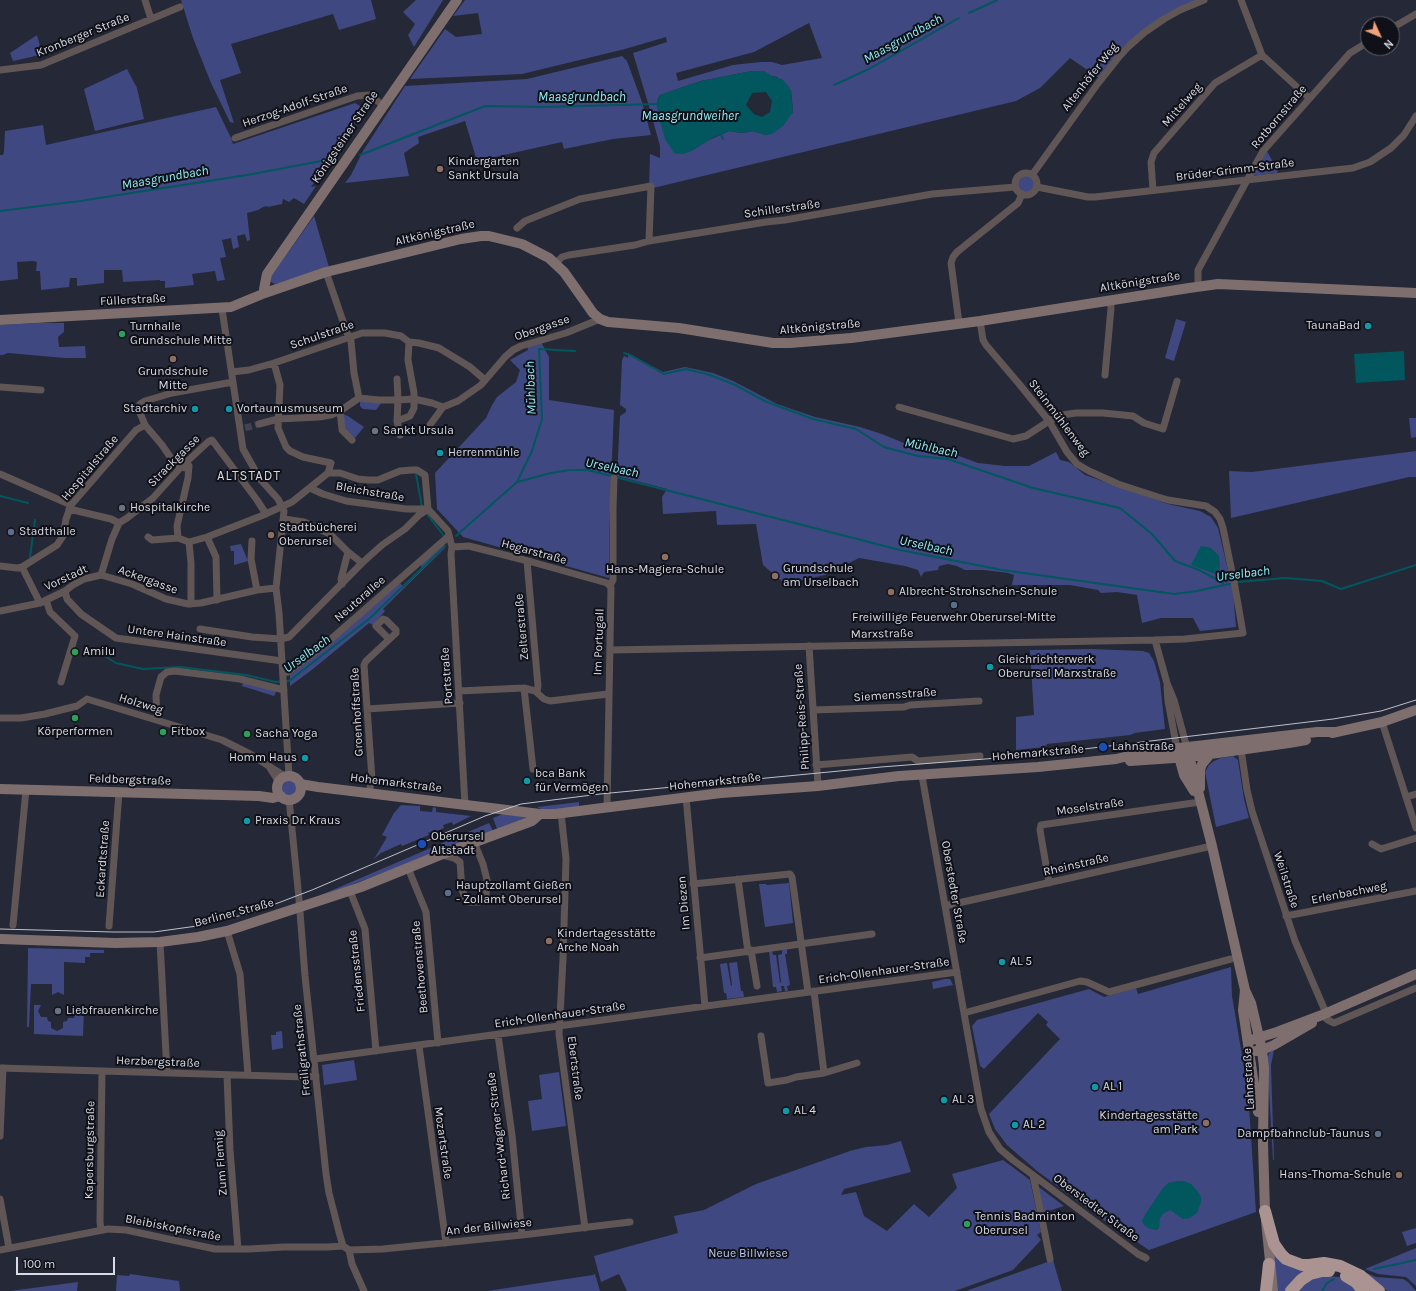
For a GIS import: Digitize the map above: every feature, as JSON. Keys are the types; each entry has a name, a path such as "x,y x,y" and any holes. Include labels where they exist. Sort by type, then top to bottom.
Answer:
{"highway":[{"path":"1265,1211 1274,1244 1286,1259 1302,1265 1324,1263 1340,1266 1361,1276 1379,1291"},
{"path":"1266,1291 1269,1264"},
{"path":"1291,1291 1301,1280 1310,1274 1322,1271 1341,1273 1356,1282 1363,1291"}],"street":[{"path":"145,0 151,19"},
{"name":"Königsteiner Straße","path":"265,293 264,289 267,274 456,0"},
{"name":"Altenhöfer Weg","path":"1032,175 1099,82 1129,46 1145,32 1164,19 1180,10 1204,0"},
{"path":"1241,0 1262,55 1310,98"},
{"name":"Kronberger Straße","path":"0,70 41,65 180,7"},
{"path":"1400,23 1416,14"},
{"name":"Rotbornstraße","path":"1198,286 1198,270 1266,146 1350,53 1360,47"},
{"name":"Mittelweg","path":"1153,190 1151,162 1154,153 1218,80 1262,55"},
{"name":"Herzog-Adolf-Straße","path":"235,138 357,96 369,95 383,105"},
{"name":"Brüder-Grimm-Straße","path":"1037,187 1088,197 1359,166 1377,158 1390,148 1404,135 1416,116"},
{"path":"1025,173 1032,175 1036,180 1037,187 1030,195 1022,194 1015,187 1019,176 1025,173"},
{"path":"517,228 525,221 580,199 651,186 648,241"},
{"name":"Schillerstraße","path":"556,263 569,255 648,241 785,220 932,194 1015,187"},
{"path":"960,323 951,263 953,257 957,252 1018,203 1022,194"},
{"name":"Altkönigstraße","path":"265,293 326,272 465,238 481,236 489,236 522,244 539,252 556,263 588,307 600,319 608,322 679,328 773,343 790,344 851,338 980,321 1198,286 1226,284 1416,293"},
{"path":"326,272 351,341 354,373 359,398"},
{"name":"Füllerstraße","path":"0,320 222,309 231,307 265,293"},
{"path":"1105,375 1111,308 1110,300"},
{"path":"222,309 242,429 243,449 260,479 278,499 284,511 276,588 281,639 288,759 283,780 278,791 285,798 296,797 300,787 297,779 283,780"},
{"name":"Obergasse","path":"442,407 458,401 481,385 505,357 521,346 566,332 600,319"},
{"name":"Steinmühlenweg","path":"980,321 983,340 986,345 1049,422 1067,452 1077,464 1118,484 1168,500 1206,506 1215,512 1220,519 1223,528 1235,583 1243,633"},
{"name":"Schulstraße","path":"232,372 249,370 274,363 362,333 384,333 401,336 409,342 439,348 470,367 485,380"},
{"path":"397,421 410,416 414,408 408,360 409,342"},
{"path":"148,537 152,540 178,538 189,542 207,537 266,514 282,506 297,498 328,473 331,463 303,456 290,451 286,447 278,428 280,385 274,363"},
{"path":"397,379 397,421 400,435"},
{"path":"899,407 1013,439 1026,436 1062,415 1076,413 1103,413 1133,416 1144,423 1163,429 1177,381"},
{"path":"178,538 177,526 188,478 185,468 173,461 146,425 138,408 140,404 145,401 172,393 233,382"},
{"path":"0,387 41,390"},
{"path":"258,424 278,419 331,415 340,411 359,398 379,400 414,399 442,407 427,429"},
{"path":"340,411 342,430 352,440"},
{"name":"Hospitalstraße","path":"22,567 57,545 62,539 70,507 136,430 146,425"},
{"name":"Strackgasse","path":"119,523 153,498 185,468 191,459 208,442 212,440 266,514"},
{"path":"200,630 252,637 281,639 289,637 362,563 382,545 405,529 419,515 428,509 425,475 415,470 400,471 378,480 358,479 340,473 328,473"},
{"path":"0,474 70,507 111,519 119,523 112,539 101,575"},
{"name":"Im Portugall","path":"607,807 610,586 613,580 614,478"},
{"name":"Bleichstraße","path":"310,488 323,494 346,501 368,505 416,510 428,509"},
{"name":"Portstraße","path":"428,509 448,531 452,547 451,554 465,805"},
{"path":"284,519 304,522 325,531 362,563"},
{"name":"Neutorallee","path":"283,681 288,672 322,647 449,536"},
{"path":"207,537 216,557 217,600"},
{"path":"252,541 252,559 257,590"},
{"path":"189,542 191,563 190,604"},
{"name":"Hegarstraße","path":"452,547 469,546 607,583 610,586"},
{"path":"342,584 341,579 348,552"},
{"name":"Zelterstraße","path":"527,561 538,686 537,692"},
{"path":"0,566 17,568 22,567"},
{"name":"Vorstadt","path":"22,567 43,601"},
{"name":"Vorstadt","path":"0,611 43,601 65,591 84,579 101,575"},
{"name":"Ackergasse","path":"101,575 132,584 166,599 190,604 217,600 257,590 276,588"},
{"name":"Untere Hainstraße","path":"65,591 66,599 76,609 93,623 116,638 282,661"},
{"path":"43,601 50,612 75,636 61,682"},
{"name":"Marxstraße","path":"610,650 1155,640 1185,639 1243,633"},
{"name":"Groenhoffstraße","path":"369,793 372,779 364,665 366,661 389,639"},
{"path":"1155,640 1167,683 1174,700 1183,753"},
{"name":"Philipp-Reis-Straße","path":"809,646 818,786"},
{"path":"157,720 156,695 159,683 164,674 171,671 240,679 283,681"},
{"path":"1167,683 1168,701 1183,753"},
{"path":"524,688 533,769"},
{"path":"459,691 524,688 531,689 537,692 544,699 550,701 608,694"},
{"name":"Holzweg","path":"0,718 20,718 45,714 77,706 87,699 222,740 250,754 272,768 283,780"},
{"name":"Siemensstraße","path":"813,710 904,707 910,705 979,701"},
{"path":"367,709 460,703"},
{"name":"Hohemarkstraße","path":"300,787 318,787 540,814 561,813 686,797 818,786 899,776 922,776 1038,767 1116,759 1145,752 1211,753 1288,744 1382,722 1416,710"},
{"path":"1382,722 1416,828"},
{"name":"Hohemarkstraße","path":"1116,759 1130,761 1317,732 1337,732"},
{"name":"Weilstraße","path":"1241,749 1247,790 1252,810 1286,916 1324,1014"},
{"name":"Lahnstraße","path":"1183,753 1184,775 1200,802"},
{"name":"Lahnstraße","path":"1211,753 1205,759 1200,770 1200,802 1212,846 1245,990 1252,1003 1262,1050 1264,1068 1263,1144 1265,1211 1269,1264 1273,1291"},
{"name":"Hohemarkstraße","path":"816,765 912,757 918,761 980,756"},
{"path":"272,768 285,763 288,759"},
{"name":"Oberstedter Straße","path":"922,776 981,1109 989,1132 994,1142 1004,1153 1146,1258"},
{"name":"Feldbergstraße","path":"259,796 283,780"},
{"name":"Feldbergstraße","path":"0,789 285,798"},
{"path":"13,925 26,790"},
{"name":"Eckardtstraße","path":"109,926 119,792"},
{"path":"1406,797 1416,794"},
{"name":"Im Diezen","path":"686,797 705,1006"},
{"name":"Freiligrathstraße","path":"285,798 299,908 309,1017 315,1059 327,1180 333,1212 352,1264 364,1291"},
{"name":"Moselstraße","path":"1049,883 1040,830 1042,825 1200,802"},
{"name":"Ebertstraße","path":"561,813 566,859 559,1034 585,1228"},
{"name":"Berliner Straße","path":"0,940 115,943 160,942 198,937 227,931 350,890 532,821 540,814"},
{"path":"1372,844 1382,849 1416,838"},
{"path":"440,855 454,858 460,862 464,897 469,902 479,902 486,895 487,880 483,864 474,842"},
{"name":"Rheinstraße","path":"945,906 1212,846"},
{"name":"Beethovenstraße","path":"408,868 426,912 438,1043"},
{"name":"Erich-Ollenhauer-Straße","path":"738,879 790,874 792,876 824,1073"},
{"path":"693,884 738,879 756,986"},
{"name":"Friedensstraße","path":"350,890 365,929 376,1051"},
{"name":"Erlenbachweg","path":"1286,916 1416,891"},
{"path":"227,931 240,974 248,1076"},
{"path":"700,958 872,934"},
{"path":"160,942 167,1073"},
{"path":"964,1013 1080,981 1087,982 1109,992 1231,959"},
{"name":"Erich-Ollenhauer-Straße","path":"315,1059 957,972"},
{"path":"1248,1041 1324,1014 1416,974"},
{"path":"1324,1014 1328,1020 1334,1023 1416,988"},
{"name":"Lahnstraße","path":"1245,990 1243,1010 1263,1144"},
{"path":"1250,1052 1262,1050 1274,1045 1318,1020 1324,1014"},
{"name":"Richard-Wagner-Straße","path":"498,1035 512,1135 522,1235"},
{"path":"761,1036 768,1083 824,1073 857,1063"},
{"name":"Mozartstraße","path":"419,1046 446,1242"},
{"path":"0,1136 1,1068"},
{"name":"Herzbergstraße","path":"1,1068 248,1076 316,1076"},
{"name":"Kapersburgstraße","path":"102,1071 100,1214 102,1230"},
{"name":"Zum Flemig","path":"227,1075 230,1150 238,1249"},
{"name":"Oberstedter Straße","path":"1033,1175 1050,1259"},
{"path":"0,1198 9,1248"},
{"name":"An der Billwiese","path":"346,1248 383,1249 630,1222"},
{"name":"Bleibiskopfstraße","path":"0,1250 108,1229 126,1230 207,1248 346,1248"}],"green space":[{"path":"181,0 371,0 376,19 339,30 333,14 231,44 241,73 220,80 234,123 230,122 211,83 193,38"},
{"path":"416,0 443,0 414,47 408,35 415,24 403,12"},
{"path":"465,0 1197,0 1162,17 1099,78 1070,58 1040,88 1016,101 649,189 650,154 660,158 660,146 633,53 667,42 666,37 625,49 522,74 410,79 445,29 456,37 482,34 478,13 453,16","holes":["809,23 822,58 782,65 772,62 733,65 678,81 676,73 754,52","752,71 764,71 771,76 777,77 791,91 793,112 766,135 753,131 742,133 729,131 707,141 691,151 660,121 657,104 660,95 701,81"]},
{"path":"37,35 42,54 13,61 10,53"},
{"path":"622,56 627,61 642,102 651,135 613,139 564,149 562,142 477,161 465,121 418,137 419,143 404,153 409,176 345,183 351,175 363,151 405,86 527,79"},
{"path":"127,69 137,88 144,119 95,131 84,89"},
{"path":"355,103 365,109 311,187 316,186 304,204 294,198 289,202 283,199 282,204 263,207 247,213 250,240 247,241 245,234 237,236 239,247 233,249 231,238 222,240 226,257 220,258 225,280 217,281 215,271 192,274 194,285 165,288 165,281 123,282 122,270 104,270 104,283 77,286 77,278 70,278 69,287 41,290 40,271 36,271 37,262 33,261 17,262 18,279 0,281 0,155 3,155 4,152 5,131 43,125 46,145 216,107 233,144"},
{"path":"1267,151 1278,172 1253,175"},
{"path":"1026,175 1032,178 1035,184 1032,190 1026,193 1020,190 1017,184 1020,178"},
{"path":"314,216 329,267 275,284 271,282 270,278"},
{"path":"1176,319 1186,322 1174,361 1165,358"},
{"path":"64,323 64,332 58,337 59,347 85,346 86,358 65,358 8,353 0,355 0,325"},
{"path":"540,340 549,357 549,400 614,410 609,532 609,578 463,537 437,509 435,473 486,418 497,397 516,382 520,370 510,360 528,350 527,345"},
{"path":"628,353 663,372 685,367 713,373 733,381 777,404 815,417 860,427 911,446 948,452 978,463 1005,466 1029,466 1056,452 1060,460 1069,462 1085,475 1168,504 1200,511 1211,517 1218,528 1233,591 1236,627 1200,631 1193,618 1161,618 1142,623 1137,595 1117,592 1101,593 1098,590 1070,585 1012,585 1014,575 1008,573 984,570 965,570 948,564 939,566 938,570 924,572 921,577 918,570 905,566 859,558 825,575 785,584 763,565 756,524 717,525 716,511 663,514 662,497 667,489 617,476 620,416 626,412 626,409 620,405 622,360 624,356 628,358"},
{"path":"360,400 382,402 376,410 363,409 360,406"},
{"path":"343,414 364,427 355,438 345,430"},
{"path":"1409,418 1416,418 1416,437 1411,438"},
{"path":"1416,451 1416,477 1409,477 1231,518 1229,471 1252,472"},
{"path":"241,544 248,561 234,565 234,551 231,551 230,546"},
{"path":"443,544 445,548 383,609 385,611 373,625 369,623 290,686 290,675 324,649 400,583 404,587 423,568 420,565"},
{"path":"1091,649 1143,651 1149,653 1154,661 1160,682 1165,729 1130,735 1047,744 1045,747 1016,750 1016,717 1034,715 1030,650"},
{"path":"243,683 275,690 276,692 274,696 242,686"},
{"path":"1233,756 1238,760 1244,799 1249,818 1216,827 1205,772 1209,765 1214,761"},
{"path":"287,780 292,781 298,786 297,792 292,797 286,796 281,791 282,786"},
{"path":"579,802 579,808 543,810 537,807"},
{"path":"401,805 420,806 420,811 432,812 433,807 436,808 436,812 471,816 453,825 452,822 443,825 444,828 431,834 430,832 428,833 429,835 402,846 401,844 381,853 374,859 387,837 382,835 394,813"},
{"path":"503,814 527,817 526,819 497,829 493,818"},
{"path":"489,823 493,831 314,899 314,898"},
{"path":"789,883 793,923 765,927 759,884 767,885"},
{"path":"28,948 104,950 104,953 90,953 90,957 85,957 85,963 64,962 64,995 58,992 52,995 52,984 31,984 29,1027 27,1027"},
{"path":"787,949 787,954 785,954 790,985 787,986 788,991 785,991 784,986 781,986 782,991 777,992 776,987 773,987 769,951 772,951 773,955 776,955 780,983 778,955 782,954 782,950"},
{"path":"737,962 741,991 743,991 744,997 727,999 726,993 724,993 720,964 727,963 731,986 729,963"},
{"path":"1231,967 1232,996 1248,1091 1256,1212 1149,1250 1102,1219 1037,1171 1007,1145 995,1129 989,1114 1060,1039 1046,1025 1048,1022 1038,1013 984,1069 980,1066 972,1026 977,1020 1089,989 1104,997 1136,988 1138,994"},
{"path":"950,979 953,985 933,989 932,982"},
{"path":"34,1005 41,1005 38,1011 41,1017 47,1017 48,1021 51,1022 51,1028 57,1031 63,1028 63,1022 67,1021 68,1018 74,1018 76,1011 84,1011 83,1036 34,1034"},
{"path":"282,1031 283,1048 272,1050 271,1035 276,1035 276,1032"},
{"path":"1274,1050 1271,1065 1273,1160 1267,1058 1270,1052"},
{"path":"354,1060 357,1080 324,1085 322,1065"},
{"path":"559,1072 566,1126 532,1131 528,1101 542,1099 539,1075"},
{"name":"Neue Billwiese","path":"901,1141 911,1172 844,1189 841,1195 856,1192 864,1216 887,1231 914,1204 929,1217 957,1188 952,1174 1003,1160 1030,1180 1041,1232 1037,1235 1041,1240 1013,1270 955,1291 627,1291 619,1274 601,1282 594,1256 678,1233 674,1216 704,1210 756,1184 850,1151 866,1147 887,1145"},
{"path":"1036,1185 1064,1206 1042,1213"},
{"path":"1416,1228 1416,1243 1407,1246 1402,1232"},
{"path":"1416,1248 1416,1286 1406,1277 1378,1274 1365,1269"},
{"path":"1272,1249 1283,1261 1292,1265 1310,1268 1327,1266 1345,1271 1358,1278 1374,1291 1366,1291 1356,1279 1345,1272 1321,1269 1314,1270 1303,1275 1296,1280 1288,1291 1278,1291"},
{"path":"1053,1260 1062,1291 966,1291"},
{"path":"1355,1268 1376,1277 1403,1279 1416,1291 1388,1291 1381,1288"},
{"path":"130,1274 179,1281 180,1291 116,1291 117,1275 129,1276"},
{"path":"595,1274 600,1291 487,1291 593,1275"},
{"path":"1327,1276 1340,1277 1359,1291 1299,1291 1306,1283 1315,1278"},
{"path":"78,1282 77,1291 10,1291"}],"water":[{"name":"Maasgrundweiher","path":"752,71 764,71 771,76 782,79 788,86 791,91 793,112 783,126 772,134 766,135 753,131 742,133 729,131 714,137 684,154 674,153 665,139 657,104 658,98 660,95 701,81","holes":["766,92 772,101 770,112 762,117 754,114 746,105 752,93"]},
{"path":"1404,351 1405,380 1356,383 1354,354"},
{"path":"1201,546 1211,548 1219,556 1220,567 1215,574 1191,565"},
{"path":"1184,1181 1191,1184 1199,1193 1201,1202 1197,1213 1190,1218 1183,1219 1170,1210 1163,1214 1160,1218 1159,1228 1157,1230 1150,1229 1144,1225 1142,1221 1146,1213 1163,1188 1168,1183"}],"waterway":[{"name":"Maasgrundbach","path":"969,13 997,0"},
{"name":"Maasgrundbach","path":"834,85 869,69 959,18"},
{"name":"Maasgrundbach","path":"360,155 485,106 544,107 658,104"},
{"path":"720,132 723,139"},
{"name":"Maasgrundbach","path":"0,211 80,201 247,175 332,159"},
{"name":"Mühlbach","path":"517,482 532,451 542,419 539,349 575,351"},
{"name":"Mühlbach","path":"624,353 664,374 686,369 710,375 733,384 767,402 813,419 856,429 884,447 918,456 948,459 1033,488 1120,508 1152,534 1175,561 1199,570 1223,583"},
{"name":"Urselbach","path":"456,536 517,482 551,473 570,470 588,470 900,550 1002,570 1174,594 1197,591 1238,582 1285,578 1322,581 1341,589 1416,565"},
{"name":"Mühlbach","path":"416,474 422,507"},
{"name":"Urselbach","path":"0,496 28,503"},
{"name":"Mühlbach","path":"427,514 444,536"},
{"name":"Urselbach","path":"30,557 35,520"},
{"name":"Urselbach","path":"100,653 116,663 143,669 180,667 246,675 276,682 289,681 369,619 445,546"},
{"path":"1374,1269 1416,1260"},
{"path":"1322,1291 1327,1283 1334,1279"}],"tunnel":[{"path":"245,428 259,424"}],"tram line":[{"path":"0,929 154,932 197,926 227,919 257,911 312,890 485,816 521,804 600,794 881,767 1059,752 1333,719 1381,711 1416,700"}],"place":[{"name":"Kindergarten Sankt Ursula","path":"440,169"},
{"name":"TaunaBad","path":"1368,326"},
{"name":"Turnhalle Grundschule Mitte","path":"122,334"},
{"name":"Grundschule Mitte","path":"173,359"},
{"name":"Stadtarchiv","path":"195,409"},
{"name":"Vortaunusmuseum","path":"229,409"},
{"name":"Sankt Ursula","path":"375,431"},
{"name":"Herrenmühle","path":"440,453"},
{"name":"Hospitalkirche","path":"122,508"},
{"name":"Stadthalle","path":"11,532"},
{"name":"Stadtbücherei Oberursel","path":"271,535"},
{"name":"Hans-Magiera-Schule","path":"665,557"},
{"name":"Grundschule am Urselbach","path":"775,576"},
{"name":"Albrecht-Strohschein-Schule","path":"891,592"},
{"name":"Freiwillige Feuerwehr Oberursel-Mitte","path":"954,605"},
{"name":"Amilu","path":"75,652"},
{"name":"Gleichrichterwerk Oberursel Marxstraße","path":"990,667"},
{"name":"Körperformen","path":"75,718"},
{"name":"Fitbox","path":"163,732"},
{"name":"Sacha Yoga","path":"247,734"},
{"name":"Lahnstraße","path":"1103,747"},
{"name":"Homm Haus","path":"305,758"},
{"name":"bca Bank für Vermögen","path":"527,781"},
{"name":"Praxis Dr. Kraus","path":"247,821"},
{"name":"Oberursel Altstadt","path":"422,844"},
{"name":"Hauptzollamt Gießen - Zollamt Oberursel","path":"448,893"},
{"name":"Kindertagesstätte Arche Noah","path":"549,941"},
{"name":"AL 5","path":"1002,962"},
{"name":"Liebfrauenkirche","path":"58,1011"},
{"name":"AL 1","path":"1095,1087"},
{"name":"AL 3","path":"944,1100"},
{"name":"AL 4","path":"786,1111"},
{"name":"Kindertagesstätte am Park","path":"1206,1123"},
{"name":"AL 2","path":"1015,1125"},
{"name":"Dampfbahnclub-Taunus","path":"1378,1134"},
{"name":"Hans-Thoma-Schule","path":"1399,1175"},
{"name":"Tennis Badminton Oberursel","path":"967,1224"}],"district":[{"name":"ALTSTADT","path":"249,476"}]}
